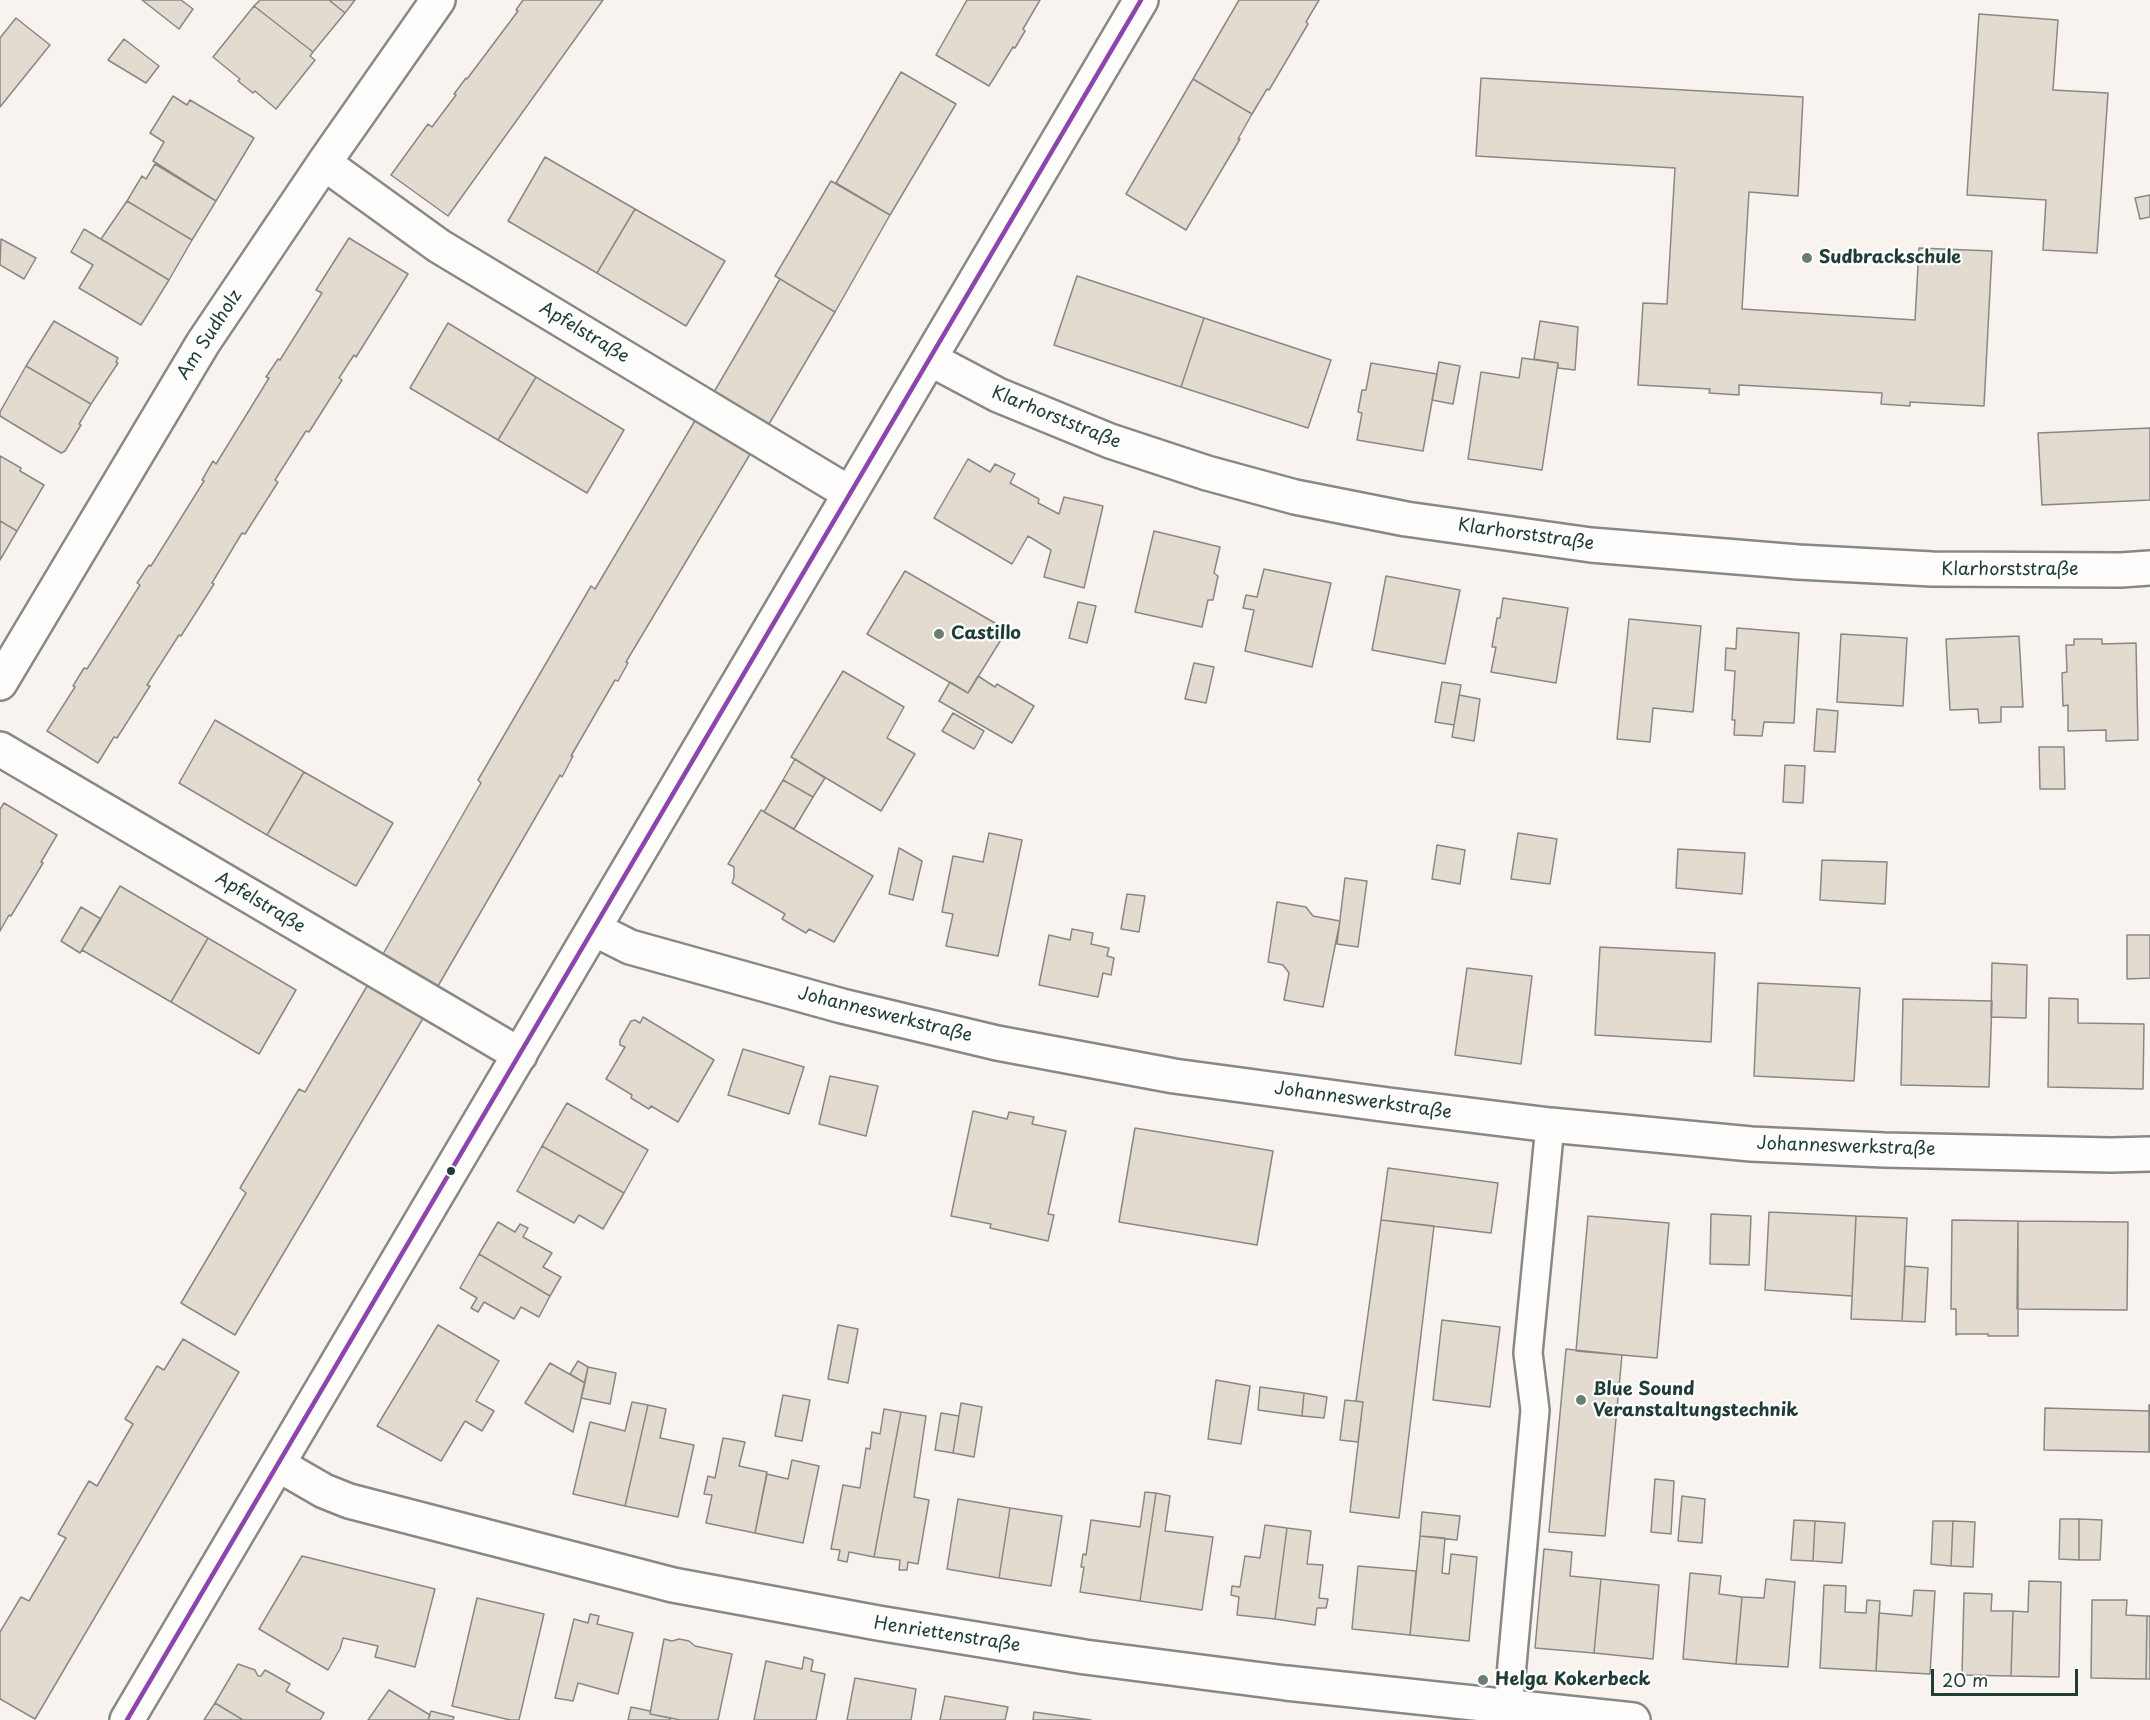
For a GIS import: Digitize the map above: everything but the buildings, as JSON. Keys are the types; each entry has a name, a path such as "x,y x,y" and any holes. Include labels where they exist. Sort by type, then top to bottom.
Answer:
{"street":[{"name":"Am Sudholz","path":"0,682 203,344 324,163 438,0"},
{"path":"127,1720 1141,0"},
{"name":"Apfelstraße","path":"324,163 439,246 849,493"},
{"name":"Klarhorststraße","path":"930,359 998,395 1110,441 1174,463 1295,497 1406,519 1590,545 1809,563 1932,569 2121,570 2150,568"},
{"name":"Apfelstraße","path":"0,749 520,1055"},
{"name":"Johanneswerkstraße","path":"594,929 630,947 842,1005 997,1042 1174,1076 1389,1106 1550,1125 1751,1144 1867,1150 2150,1154"},
{"name":"Henriettenstraße","path":"279,1465 324,1491 349,1501 684,1587 1085,1658 1507,1714 1633,1720"}],"lane":[{"path":"1507,1714 1535,1410 1528,1353 1550,1125"}],"transit line":[{"path":"127,1720 1141,0"}],"place":[{"name":"Sudbrackschule","path":"1807,258"},
{"name":"Castillo","path":"939,634"},
{"name":"Blue Sound Veranstaltungstechnik","path":"1581,1400"},
{"name":"Helga Kokerbeck","path":"1483,1680"}]}
